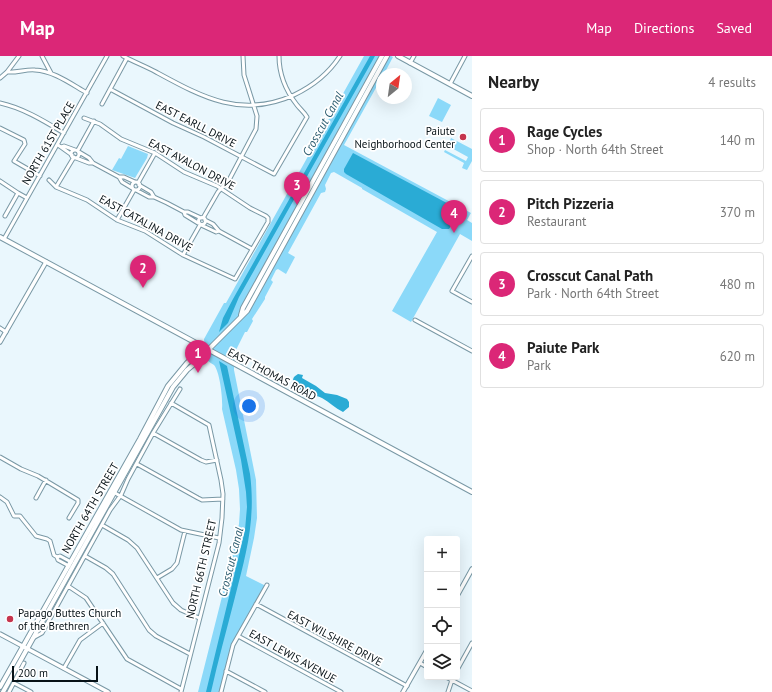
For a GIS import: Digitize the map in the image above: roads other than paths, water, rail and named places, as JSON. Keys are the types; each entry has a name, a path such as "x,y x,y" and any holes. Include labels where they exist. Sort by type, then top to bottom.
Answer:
{"main road":[{"name":"NORTH 64TH STREET","path":"241,315 243,308 382,56"},
{"name":"NORTH 64TH STREET","path":"0,687 25,647 113,491 174,378 187,363 200,352 208,350 215,344 241,315 247,311 387,56"},
{"path":"398,56 472,96"},
{"name":"EAST THOMAS ROAD","path":"2,238 472,491"},
{"name":"NORTH 64TH STREET","path":"3,692 25,647 33,638 71,565"}],"street":[{"path":"0,78 7,72 19,56"},
{"path":"42,56 51,73"},
{"name":"NORTH 61ST PLACE","path":"2,238 60,146 64,133 107,56"},
{"path":"123,56 209,99 233,104 254,105 274,102 308,88 319,80 340,56"},
{"path":"183,255 200,224 204,224 203,219 221,189 229,180 256,129 258,120 244,75 243,56"},
{"path":"279,56 283,80 291,96"},
{"path":"410,63 414,56"},
{"path":"450,84 465,56"},
{"path":"102,104 127,58"},
{"path":"7,72 37,70 51,73 87,93"},
{"name":"EAST EARLL DRIVE","path":"110,89 274,174 307,117 291,96"},
{"path":"0,103 32,115 64,133"},
{"name":"EAST AVALON DRIVE","path":"84,118 94,121 121,139 155,153 184,172 221,189 268,218 268,222 252,249"},
{"path":"74,157 72,152 77,151 94,121"},
{"path":"0,128 24,140 25,144 14,161 40,176"},
{"path":"60,146 77,151 89,158 93,163 119,177 124,177 137,183 151,192 154,197"},
{"path":"60,146 74,157 89,164 93,163"},
{"path":"56,187 74,157 79,156 77,151"},
{"path":"134,190 132,184 137,183 155,153"},
{"path":"119,177 122,182 134,190 154,197 184,212 188,212 203,219 213,224 219,231 252,249"},
{"name":"EAST CATALINA DRIVE","path":"49,180 56,187 87,200 117,220 145,231 183,255 235,279 252,249"},
{"path":"0,181 27,198"},
{"path":"117,220 134,190 139,188 137,183"},
{"path":"5,216 18,193"},
{"path":"184,212 185,215 200,224 216,232 219,231"},
{"path":"200,224 198,220 203,219"},
{"path":"472,256 452,291 472,302"},
{"path":"0,342 46,262"},
{"path":"415,320 472,351"},
{"path":"0,328 6,332"},
{"name":"NORTH 64TH STREET","path":"33,638 40,634 44,628 110,510 121,496 154,433 180,389"},
{"name":"NORTH 66TH STREET","path":"171,403 209,426 222,486 223,499 219,538 181,691"},
{"path":"154,433 201,460 206,462 217,460"},
{"path":"0,457 46,480 78,500 78,503 69,518"},
{"path":"137,464 202,500 223,499"},
{"path":"36,498 46,480"},
{"path":"113,491 185,531 219,538"},
{"path":"0,497 7,502 14,516 20,516 36,536 47,538 50,541 54,555 57,557 60,556 71,565"},
{"path":"102,525 128,540 137,548 173,603 181,610 199,618"},
{"path":"157,578 172,569 177,562 185,531"},
{"path":"85,556 106,568 113,574 149,630 156,636 190,654"},
{"path":"460,591 472,569"},
{"path":"221,692 232,648 267,585"},
{"path":"68,586 86,598 127,659 181,691"},
{"name":"EAST WILSHIRE DRIVE","path":"256,604 406,686"},
{"path":"64,668 80,640 103,623"},
{"path":"0,634 108,692"},
{"name":"EAST LEWIS AVENUE","path":"238,636 340,692"},
{"path":"460,665 472,643"},
{"path":"403,692 424,656"},
{"path":"9,692 24,663"},
{"path":"420,663 424,665"},
{"path":"226,672 265,692"},
{"path":"448,692 452,680"},
{"path":"454,680 472,691"},
{"path":"14,683 31,692"}],"place":[{"name":"Paiute Neighborhood Center","path":"463,137"},
{"name":"Crosscut Canal Path","path":"297,205"},
{"name":"Paiute Park","path":"454,233"},
{"name":"Pitch Pizzeria","path":"143,288"},
{"name":"Rage Cycles","path":"198,373"},
{"name":"Papago Buttes Church of the Brethren","path":"10,619"}],"water label":[{"name":"Crosscut Canal","path":"323,124"},
{"name":"Crosscut Canal","path":"231,562"}]}
